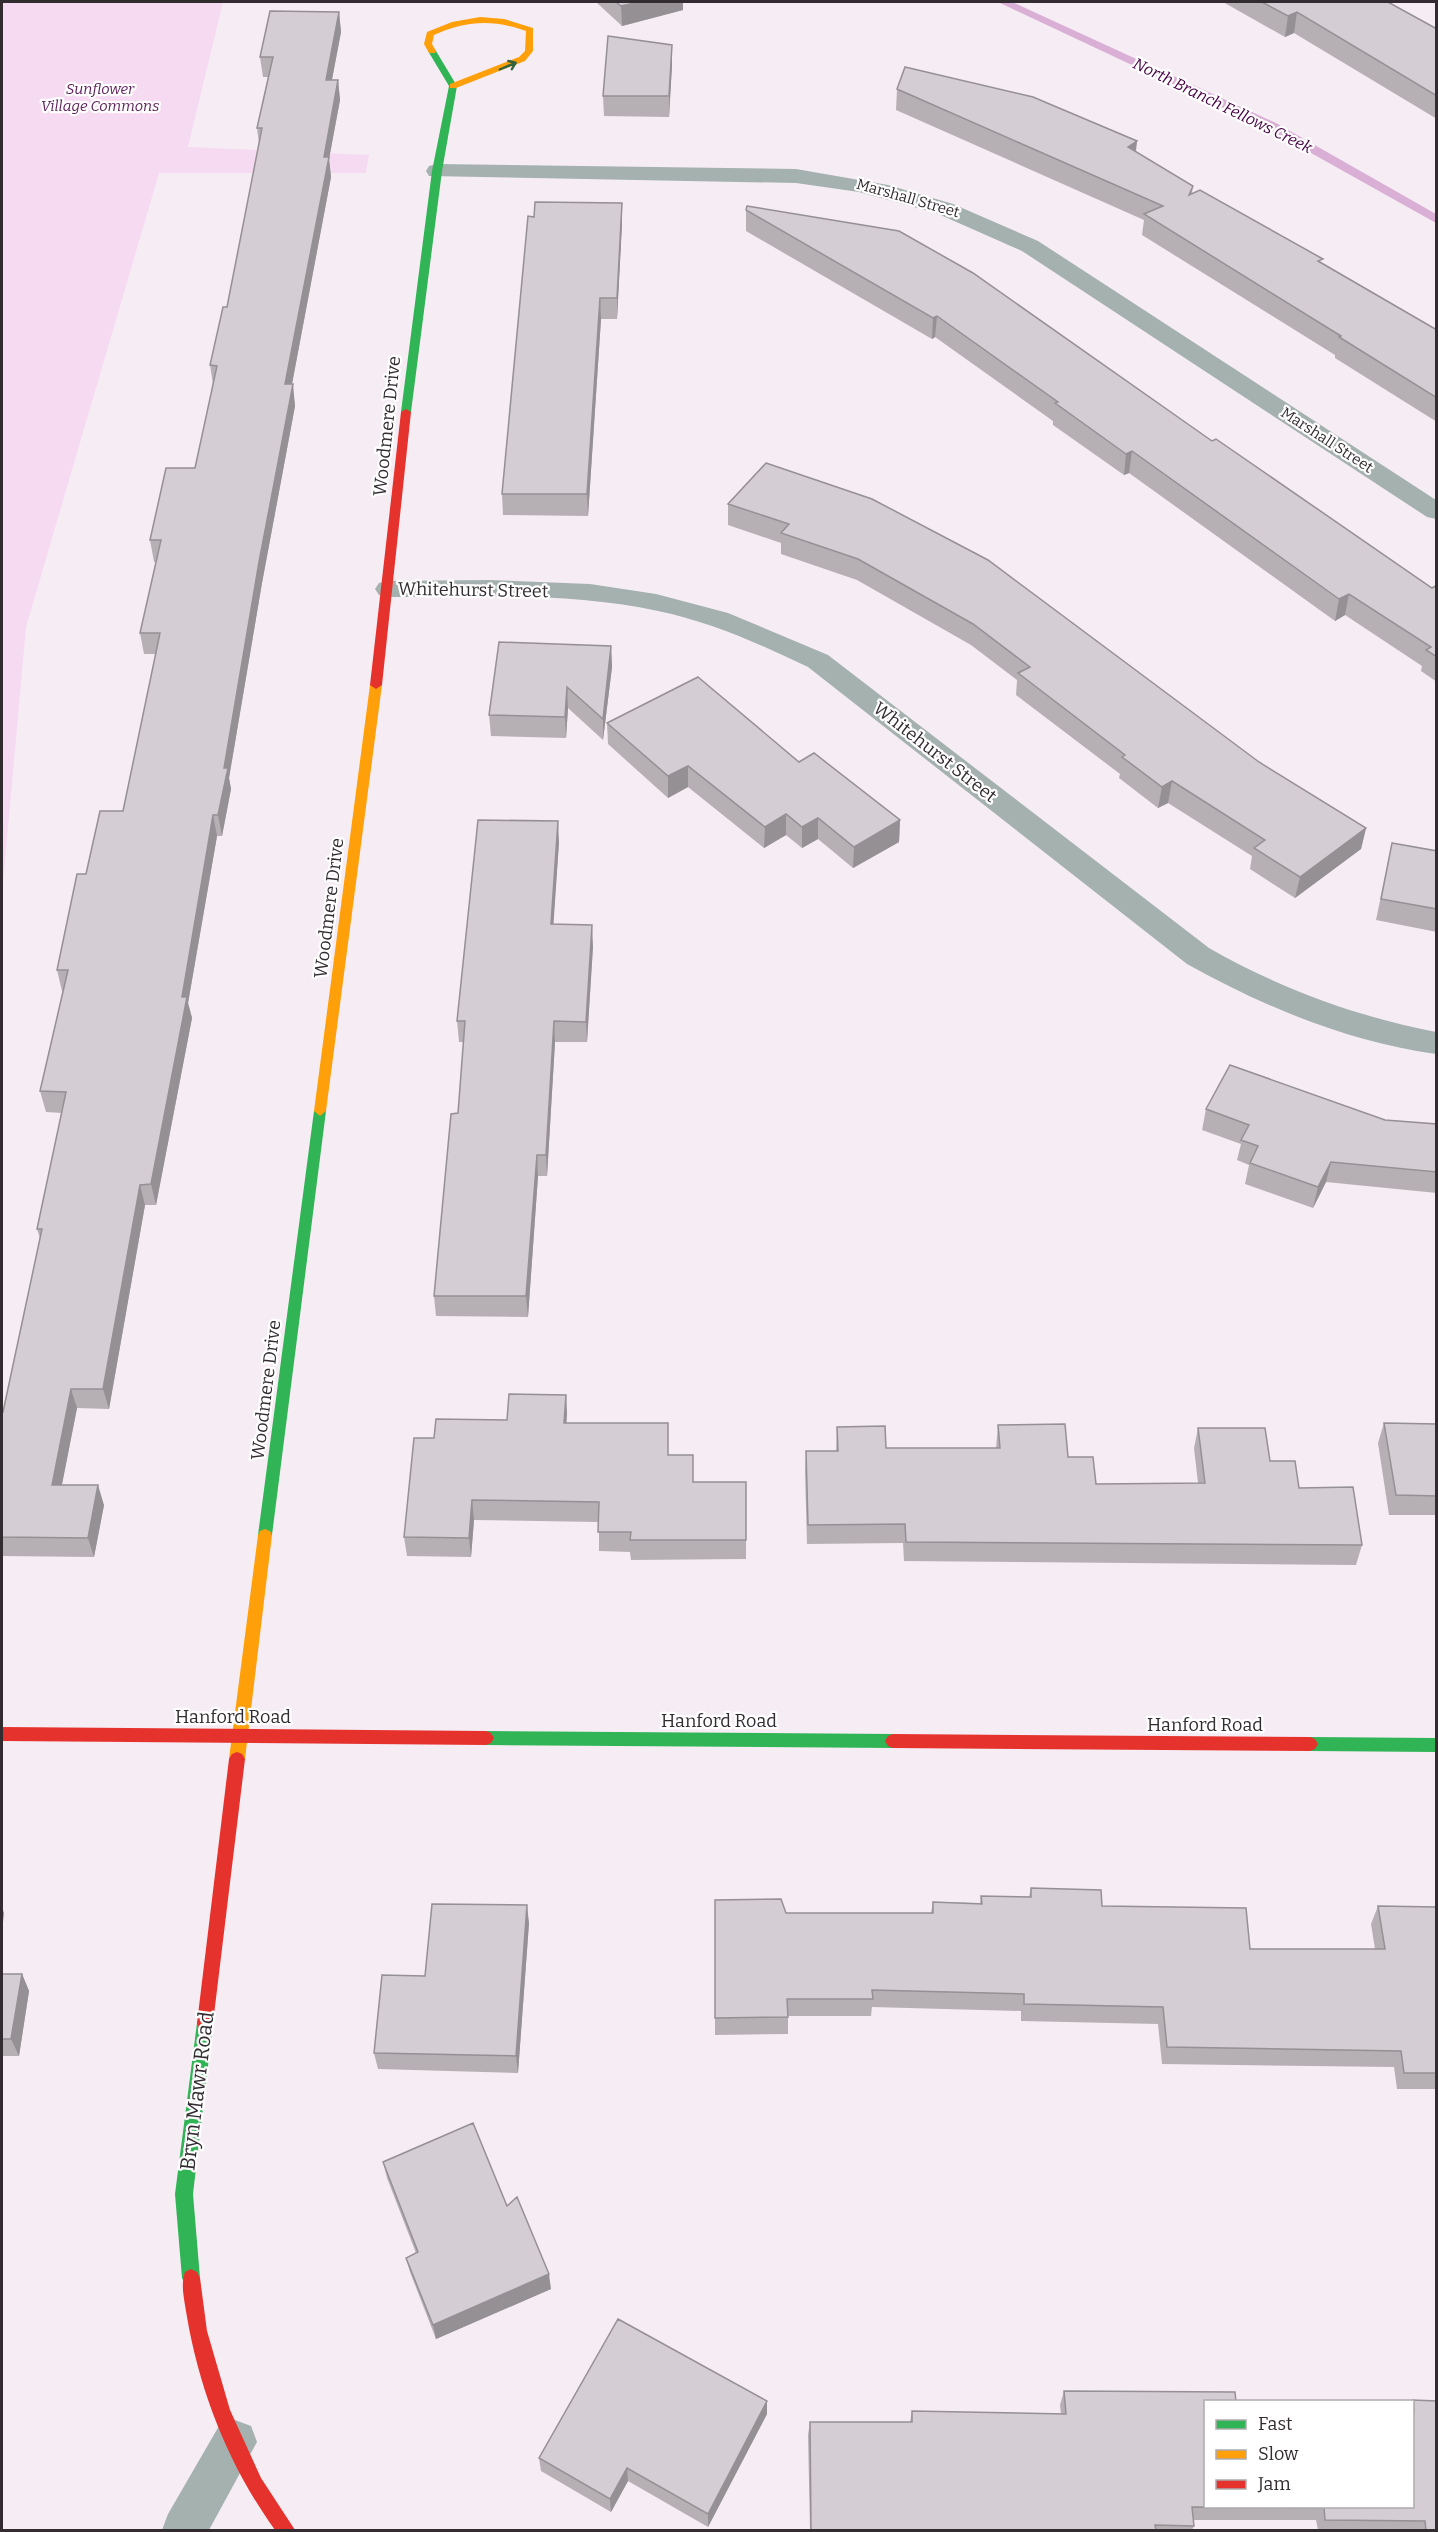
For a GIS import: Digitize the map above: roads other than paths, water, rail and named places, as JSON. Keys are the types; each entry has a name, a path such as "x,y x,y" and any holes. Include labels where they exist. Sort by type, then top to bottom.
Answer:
{"street":[{"path":"492,18 515,23 530,30 529,51 522,59 453,86 428,44 430,33 449,23 492,18"},
{"name":"Woodmere Drive","path":"239,1735 388,590 408,389 437,171 453,86"},
{"name":"Marshall Street","path":"437,171 796,176 848,182 934,203 979,220 1030,246 1437,511"},
{"name":"Whitehurst Street","path":"388,590 533,589 611,595 701,613 771,638 818,661 1198,956 1239,980 1300,1007 1359,1027 1437,1043"},
{"name":"Hanford Road","path":"2,1734 1437,1745"},
{"name":"Bryn Mawr Road","path":"239,1735 184,2194 193,2308 219,2405 255,2485 286,2530"},
{"path":"184,2530 235,2442"}],"waterway":[{"name":"North Branch Fellows Creek","path":"1004,2 1272,126 1436,219"}],"park label":[{"name":"Sunflower Village Commons","path":"100,98"}]}
